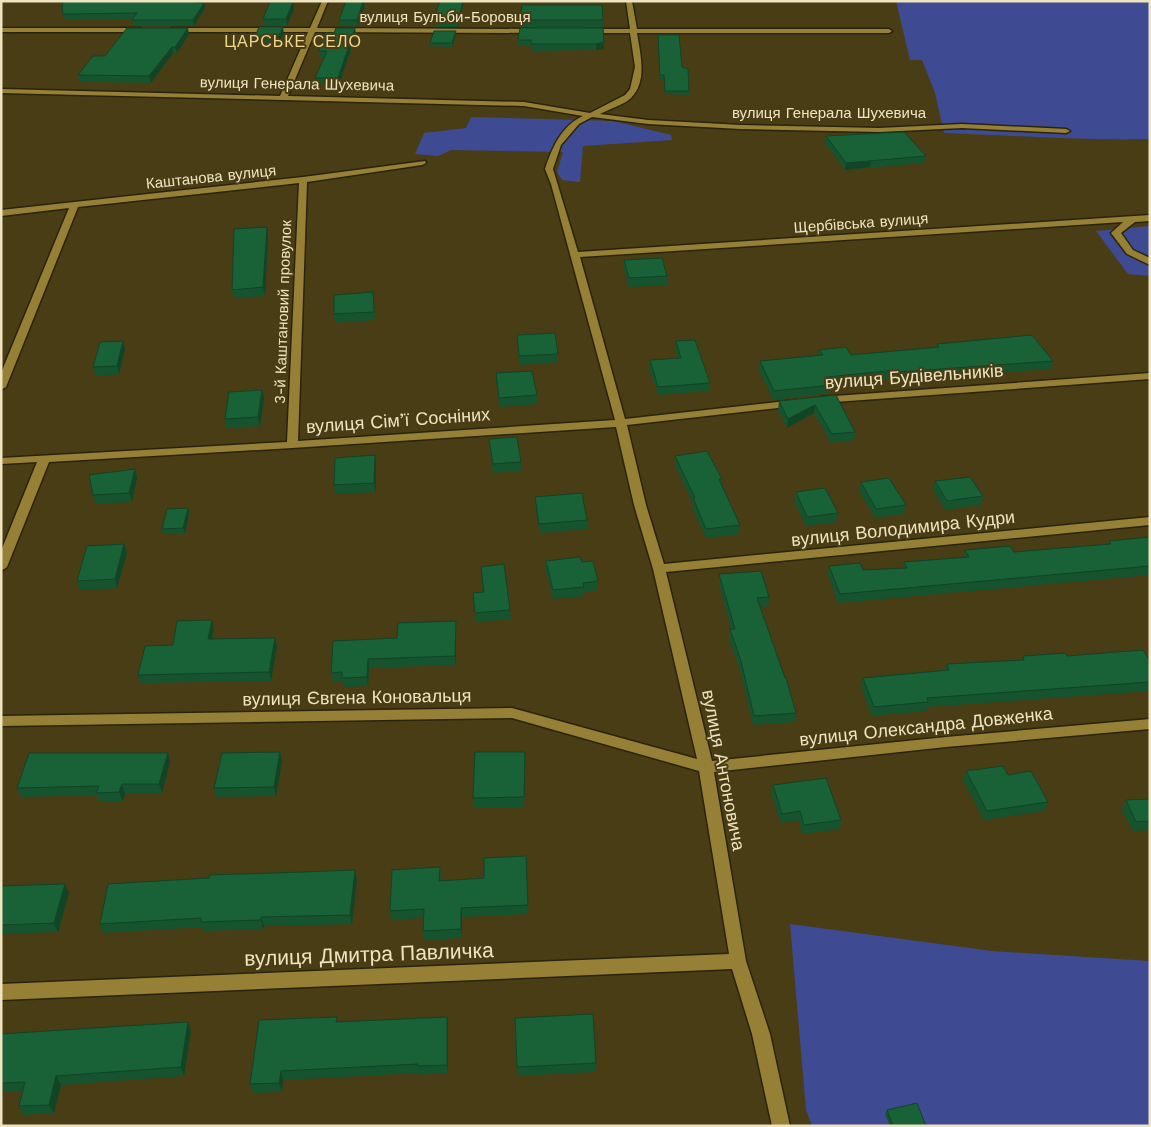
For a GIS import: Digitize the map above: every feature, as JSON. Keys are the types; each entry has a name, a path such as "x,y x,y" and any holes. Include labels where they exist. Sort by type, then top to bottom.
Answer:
{"street":[{"path":"282,98 326,1"},
{"path":"621,423 549,170 554,152 563,137 576,122 628,97 634,89 639,67 632,31 629,1"},
{"path":"1,30 148,30"},
{"name":"вулиця Бульби-Боровця","path":"167,30 542,31"},
{"path":"582,31 889,31"},
{"name":"вулиця Генерала Шухевича","path":"1,91 524,104 648,122 742,127 879,130 962,126 1066,131"},
{"name":"Каштанова вулиця","path":"1,214 303,180 422,163"},
{"name":"3-й Каштановий провулок","path":"292,445 303,180"},
{"path":"1,388 74,206"},
{"name":"Щербівська вулиця","path":"574,255 1150,218"},
{"path":"1133,219 1116,233 1130,252 1150,262"},
{"name":"вулиця Будівельників","path":"621,423 837,398 1150,376"},
{"name":"вулиця Сім’ї Сосніних","path":"1,461 292,445 621,423"},
{"name":"вулиця Антоновича","path":"621,423 640,505 659,569 706,767 738,961 761,1034 781,1126"},
{"path":"1,567 44,459"},
{"name":"вулиця Володимира Кудри","path":"659,569 1150,521"},
{"name":"вулиця Євгена Коновальця","path":"1,721 512,713 706,767"},
{"name":"вулиця Олександра Довженка","path":"706,767 946,742 1150,724"},
{"name":"вулиця Дмитра Павличка","path":"1,992 738,961"}],"shaded area":[{"path":"896,1 1150,1 1150,139 1073,139 944,133 935,93 922,60 910,60"},
{"path":"471,117 614,121 671,135 672,140 583,146 580,182 562,180 557,172 563,152 451,150 438,156 415,154 424,133 466,128"},
{"path":"1150,226 1150,276 1128,274 1096,231"},
{"path":"790,924 992,951 1150,961 1150,1126 812,1126 806,1110"}],"building":[{"path":"62,1 195,1 204,3 193,20 132,20 137,13 63,14"},
{"path":"346,1 363,1 357,20 339,20"},
{"path":"440,1 463,1 458,21 436,21 438,15 435,15"},
{"path":"270,2 293,2 286,19 263,19"},
{"path":"522,5 602,5 603,20 520,20"},
{"path":"259,27 283,27 278,37 255,37"},
{"path":"127,28 188,28 175,47 172,47 149,76 78,75 93,56 105,56"},
{"path":"336,28 355,28 338,78 315,78 327,51 319,51 325,33 334,33"},
{"path":"520,28 603,28 604,42 596,44 531,44 531,40 518,40"},
{"path":"434,31 456,31 452,43 430,43"},
{"path":"658,35 679,35 682,67 688,69 689,91 665,91 664,75 660,75"},
{"path":"904,132 926,156 846,163 826,136"},
{"path":"267,227 263,287 232,290 234,229"},
{"path":"662,258 667,276 629,278 624,260"},
{"path":"373,292 374,312 334,314 334,295"},
{"path":"555,333 558,354 519,356 517,335"},
{"path":"1032,335 1053,361 898,372 897,370 826,377 831,385 774,391 760,361 823,355 819,350 846,347 851,355 939,347 937,344"},
{"path":"695,340 710,383 658,387 650,360 681,358 676,341"},
{"path":"123,341 117,366 93,367 100,342"},
{"path":"532,371 537,395 499,398 496,373"},
{"path":"262,390 258,417 225,419 229,392"},
{"path":"836,395 855,432 832,434 815,405 788,419 779,401"},
{"path":"517,437 521,462 493,464 489,439"},
{"path":"707,451 722,479 719,479 740,525 706,529 693,498 695,498 675,456"},
{"path":"375,455 374,483 334,485 335,458"},
{"path":"135,469 129,493 93,495 89,475"},
{"path":"970,477 983,496 947,501 935,481"},
{"path":"889,478 906,505 876,509 861,482"},
{"path":"825,488 838,513 807,517 796,492"},
{"path":"582,493 587,520 539,524 535,497"},
{"path":"188,508 183,528 162,529 167,509"},
{"path":"1150,537 1150,566 840,594 829,566 860,563 863,570 907,568 904,562 969,557 965,550 1010,546 1014,552 1111,544 1109,541"},
{"path":"124,544 115,579 77,581 87,546"},
{"path":"580,557 582,562 593,561 598,581 583,583 584,587 553,590 546,561"},
{"path":"504,564 510,610 475,613 473,593 484,592 481,567"},
{"path":"761,571 769,597 757,598 786,678 796,713 754,716 741,661 730,629 735,629 719,574"},
{"path":"212,620 208,639 275,638 269,672 138,675 145,646 173,645 177,621"},
{"path":"456,621 455,656 368,659 367,677 342,678 342,672 331,673 333,641 397,638 398,623"},
{"path":"1143,650 1150,661 1150,682 927,698 928,702 874,707 863,678 949,670 947,664 1024,660 1023,656 1065,653 1067,656"},
{"path":"280,752 274,787 214,788 222,753"},
{"path":"475,752 525,752 524,797 473,798"},
{"path":"29,753 168,753 159,784 122,784 119,792 96,793 99,786 17,788"},
{"path":"1003,766 1008,775 1031,771 1048,802 987,811 966,771"},
{"path":"826,778 841,820 804,825 800,811 782,814 773,785"},
{"path":"1150,799 1150,821 1136,822 1126,800"},
{"path":"526,856 528,905 461,908 461,929 423,931 424,909 390,911 392,870 440,867 439,881 484,878 484,858"},
{"path":"355,870 350,915 261,917 261,920 201,922 201,918 100,924 108,884 209,878 210,875"},
{"path":"65,884 54,923 1,925 1,886"},
{"path":"593,1014 596,1063 517,1067 515,1018"},
{"path":"337,1017 336,1022 447,1017 447,1065 418,1066 418,1064 281,1071 279,1083 250,1084 259,1020"},
{"path":"188,1022 181,1067 56,1076 49,1105 19,1106 25,1082 1,1083 1,1034"},
{"path":"917,1103 926,1126 893,1126 887,1110"}],"district":[{"name":"ЦАРСЬКЕ СЕЛО","path":"293,41"}]}
